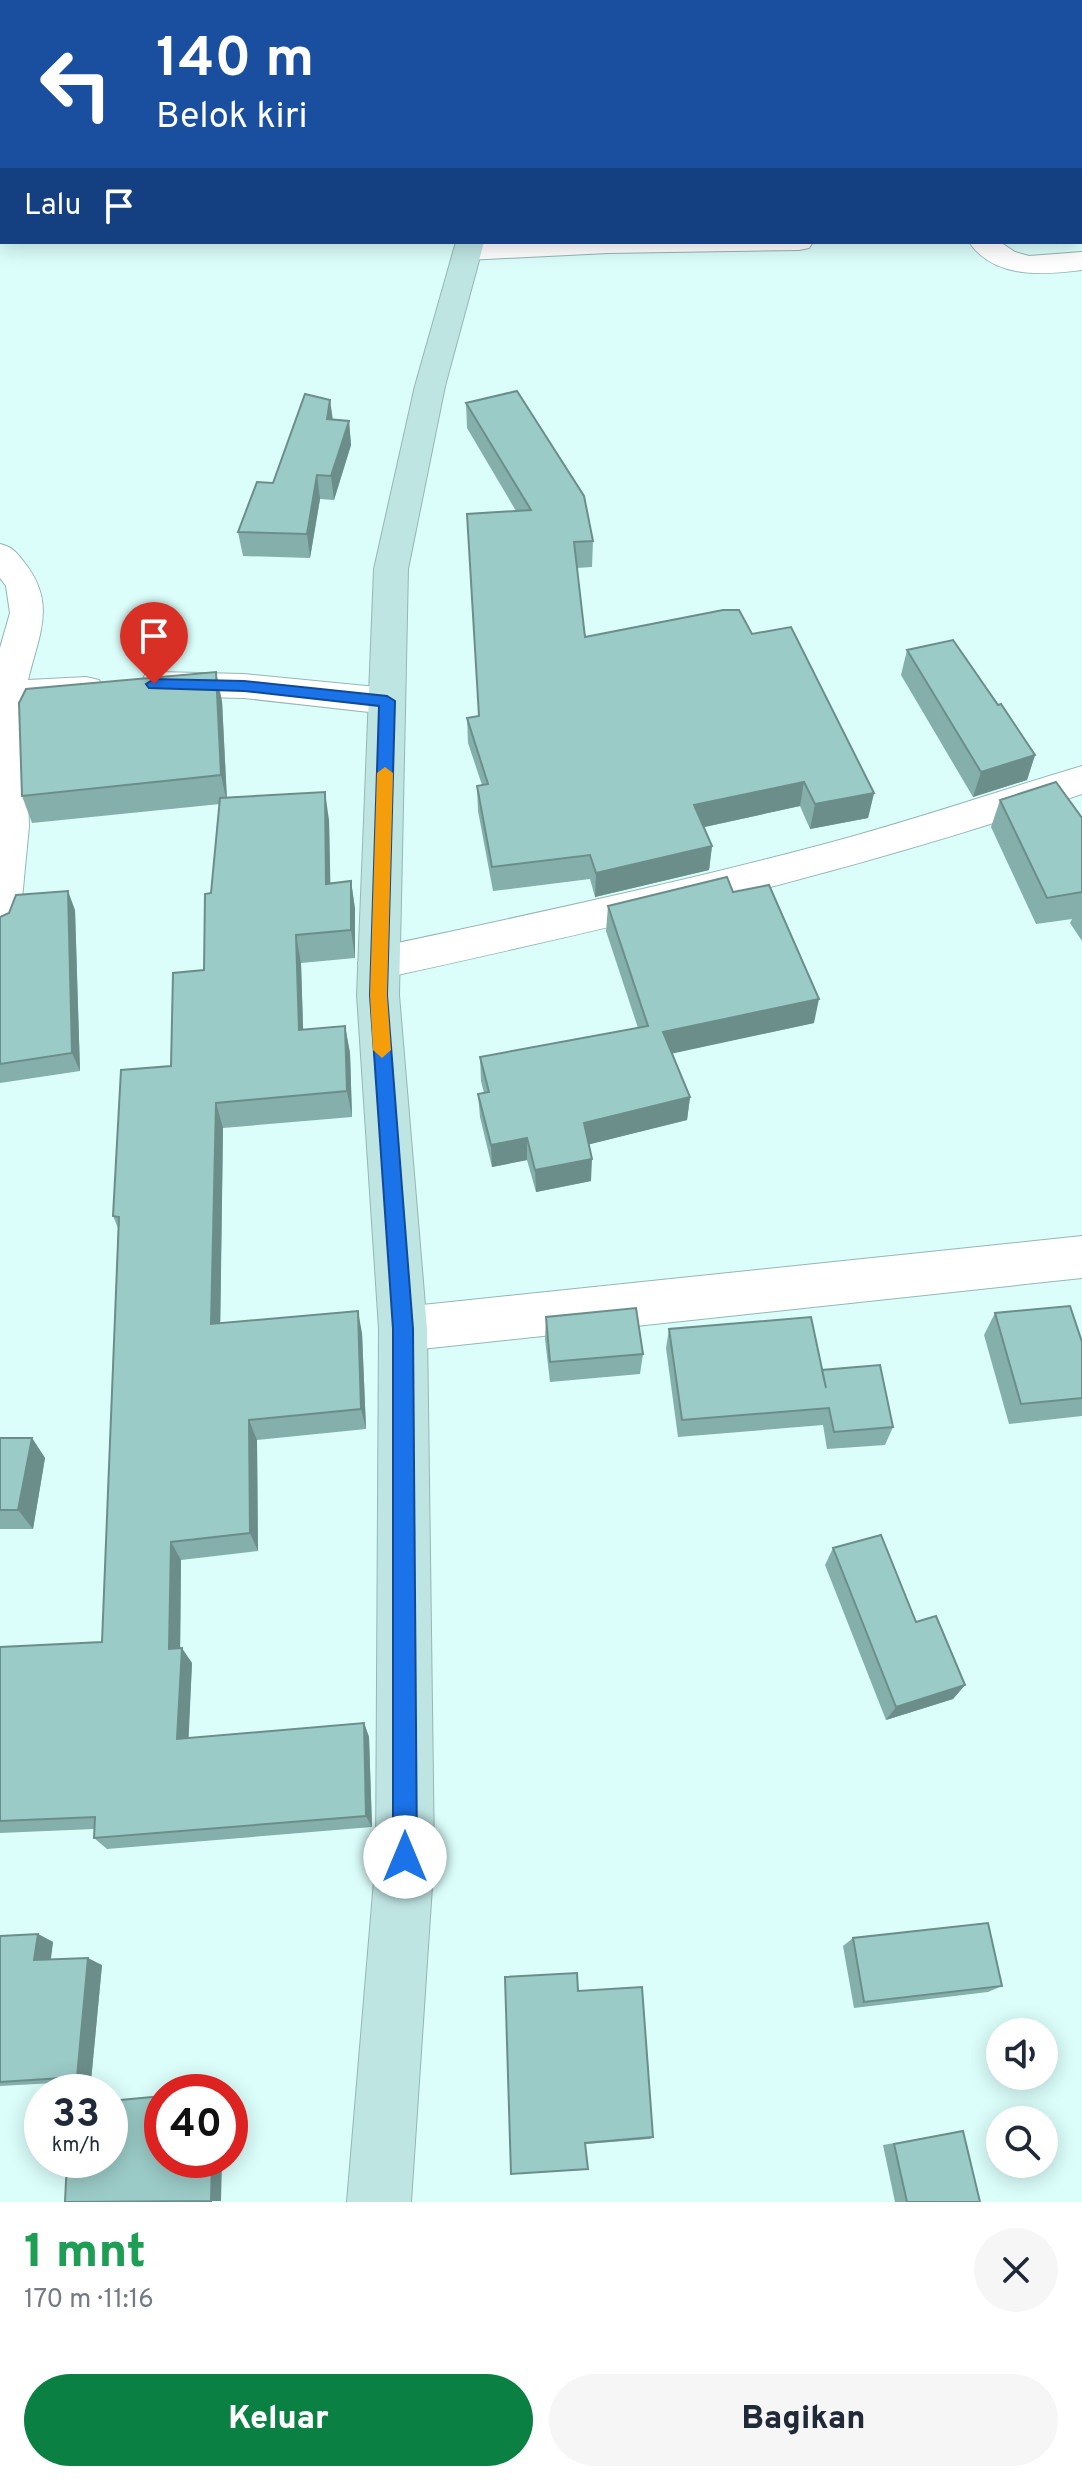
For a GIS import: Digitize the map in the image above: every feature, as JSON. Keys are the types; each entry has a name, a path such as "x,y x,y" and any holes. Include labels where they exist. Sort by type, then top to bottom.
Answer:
{"street":[{"path":"379,2202 405,1857 403,1329 378,995 391,569 430,386 468,247 696,244"},
{"path":"986,244 1009,261 1025,266 1082,261"},
{"path":"0,555 23,584 27,613 6,694 5,826 0,920"},
{"path":"6,694 154,684 229,686 387,701"},
{"path":"379,963 664,901 989,813 1082,780"},
{"path":"403,1329 1082,1257"}],"building":[{"path":"517,391 584,496 593,541 574,542 585,637 723,610 739,610 752,634 791,627 874,793 815,804 804,782 694,805 712,846 596,873 590,855 492,867 477,786 488,784 467,718 479,716 467,514 531,510 466,403"},
{"path":"305,394 330,400 327,419 349,421 331,476 317,475 307,534 238,532 257,482 273,483"},
{"path":"953,640 1035,755 981,772 907,650"},
{"path":"216,672 221,775 22,796 19,703 26,689"},
{"path":"1056,782 1082,818 1082,892 1047,898 1000,800"},
{"path":"325,792 326,884 351,881 351,930 296,935 299,1030 345,1026 347,1091 216,1103 211,1324 358,1311 361,1409 249,1420 250,1533 171,1542 169,1649 182,1648 177,1739 364,1723 366,1816 94,1838 95,1817 0,1821 0,1647 102,1642 119,1217 113,1216 121,1070 171,1066 173,973 204,970 205,894 211,893 220,798"},
{"path":"727,877 733,892 769,885 819,999 663,1032 690,1097 584,1123 592,1159 535,1170 527,1138 491,1145 478,1094 489,1092 480,1057 648,1026 608,906"},
{"path":"68,891 72,1053 0,1064 0,917 9,913 16,895"},
{"path":"1070,1306 1082,1342 1082,1398 1021,1404 995,1313"},
{"path":"636,1308 643,1354 550,1362 546,1317"},
{"path":"811,1317 822,1370 880,1365 893,1427 834,1432 829,1408 682,1420 669,1329"},
{"path":"0,1438 32,1438 18,1510 0,1510"},
{"path":"881,1535 916,1622 936,1616 965,1685 896,1707 833,1548"},
{"path":"988,1923 1002,1986 864,2002 853,1938"},
{"path":"38,1934 34,1960 88,1958 77,2074 24,2074 24,2080 0,2082 0,1936"},
{"path":"577,1973 578,1991 642,1987 653,2137 585,2143 588,2169 511,2174 505,1977"},
{"path":"144,2098 144,2178 212,2178 211,2201 65,2202 66,2178 128,2178 128,2099"},
{"path":"963,2131 980,2202 907,2202 894,2144"}],"slow traffic":[{"path":"382,1050 378,995 385,773"}],"route":[{"path":"154,684 244,686 387,701 378,995 403,1329 405,1857"}]}
